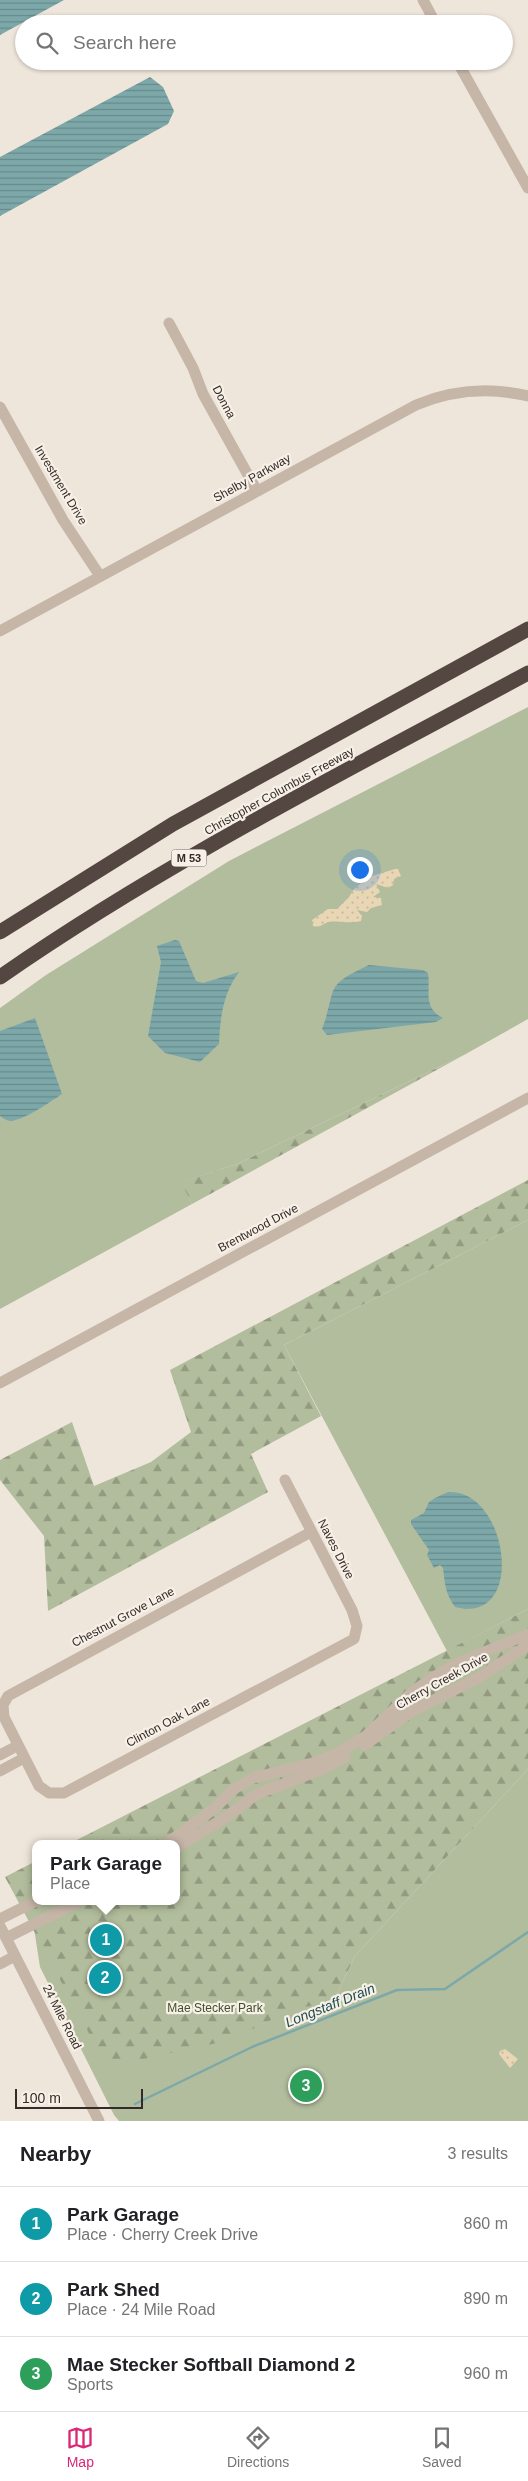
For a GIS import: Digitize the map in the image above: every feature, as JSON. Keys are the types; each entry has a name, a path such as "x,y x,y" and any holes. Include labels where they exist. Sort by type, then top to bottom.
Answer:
{"highway":[{"name":"Christopher Columbus Freeway","path":"0,932 173,824 528,629"},
{"name":"Christopher Columbus Freeway","path":"0,977 78,924 222,838 528,672"}],"street":[{"path":"423,0 431,15"},
{"path":"462,70 528,188"},
{"name":"Donna","path":"169,323 194,368 203,394 257,491"},
{"name":"Shelby Parkway","path":"0,631 428,400 476,390 528,396"},
{"name":"Investment Drive","path":"0,407 63,520 100,576"},
{"name":"Brentwood Drive","path":"0,1383 528,1098"},
{"name":"Naves Drive","path":"285,1480 352,1610 357,1632"},
{"name":"Chestnut Grove Lane","path":"24,1758 6,1724 3,1710 5,1700 13,1692 311,1532"},
{"name":"Clinton Oak Lane","path":"24,1758 39,1786 49,1793 61,1794 348,1644 357,1632"},
{"name":"Cherry Creek Drive","path":"180,1842 234,1789 253,1778 313,1763 368,1739 410,1694 432,1678 456,1664 495,1646 528,1634"},
{"name":"Cherry Creek Drive","path":"180,1842 226,1817 258,1794 323,1769 412,1711 478,1678 528,1645"},
{"name":"Cherry Creek Drive","path":"495,1646 504,1661"},
{"path":"0,1755 17,1746"},
{"path":"0,1771 24,1758"},
{"path":"0,1919 32,1903"},
{"path":"6,1938 60,1905"},
{"name":"24 Mile Road","path":"0,1926 99,2121"},
{"path":"0,1964 15,1956"}],"green space":[{"path":"528,707 528,1019 464,1055 237,1164 182,1182 192,1204 0,1309 0,1008 46,975 229,861"},
{"path":"464,1055 192,1204 181,1182 237,1164"},
{"path":"528,1180 528,1220 284,1345 321,1416 251,1454 268,1492 48,1611 44,1536 0,1480 0,1460 72,1422 94,1486 151,1462 191,1432 170,1370"},
{"path":"528,1220 528,1609 447,1651 284,1345"},
{"name":"Mae Stecker Park","path":"528,1609 528,1769 355,1956 333,2002 293,2009 230,2040 107,2067 5,1877 32,1863 32,1905 180,1905 180,1840 77,1840"},
{"name":"Mae Stecker Park","path":"528,1769 528,2121 119,2121 114,2115 40,1967 34,1928 155,1905 180,1904 333,2002 355,1956"}],"sand":[{"path":"398,869 401,876 394,879 393,885 388,888 376,884 380,892 373,897 381,898 382,905 371,908 367,912 357,910 362,916 361,921 331,922 320,926 313,926 312,920 328,909 337,909 354,889 369,877"},
{"path":"505,2049 518,2059 510,2068 499,2054 500,2051"}],"water":[{"path":"0,0 64,0 37,15 15,15 15,27 0,35"},
{"path":"150,77 163,87 174,111 168,124 0,216 0,157"},
{"path":"175,940 179,941 196,981 203,983 239,972 229,989 223,1006 219,1044 200,1062 165,1053 148,1036 161,962 157,946"},
{"path":"369,965 423,970 428,973 430,1004 436,1014 443,1018 436,1022 327,1035 322,1029 334,990 344,978"},
{"path":"35,1018 62,1094 31,1114 11,1121 0,1116 0,1031"},
{"path":"448,1492 469,1497 485,1511 496,1532 501,1555 501,1578 493,1596 478,1607 455,1607 447,1593 443,1568 440,1565 434,1568 427,1555 429,1550 411,1524 411,1520 424,1513 429,1502"}],"waterway":[{"name":"Longstaff Drain","path":"135,2104 252,2047 397,1990 445,1989 528,1932"}],"place":[{"name":"Park Garage","path":"106,1940"},
{"name":"Park Shed","path":"105,1978"},
{"name":"Mae Stecker Softball Diamond 2","path":"306,2086"}]}
